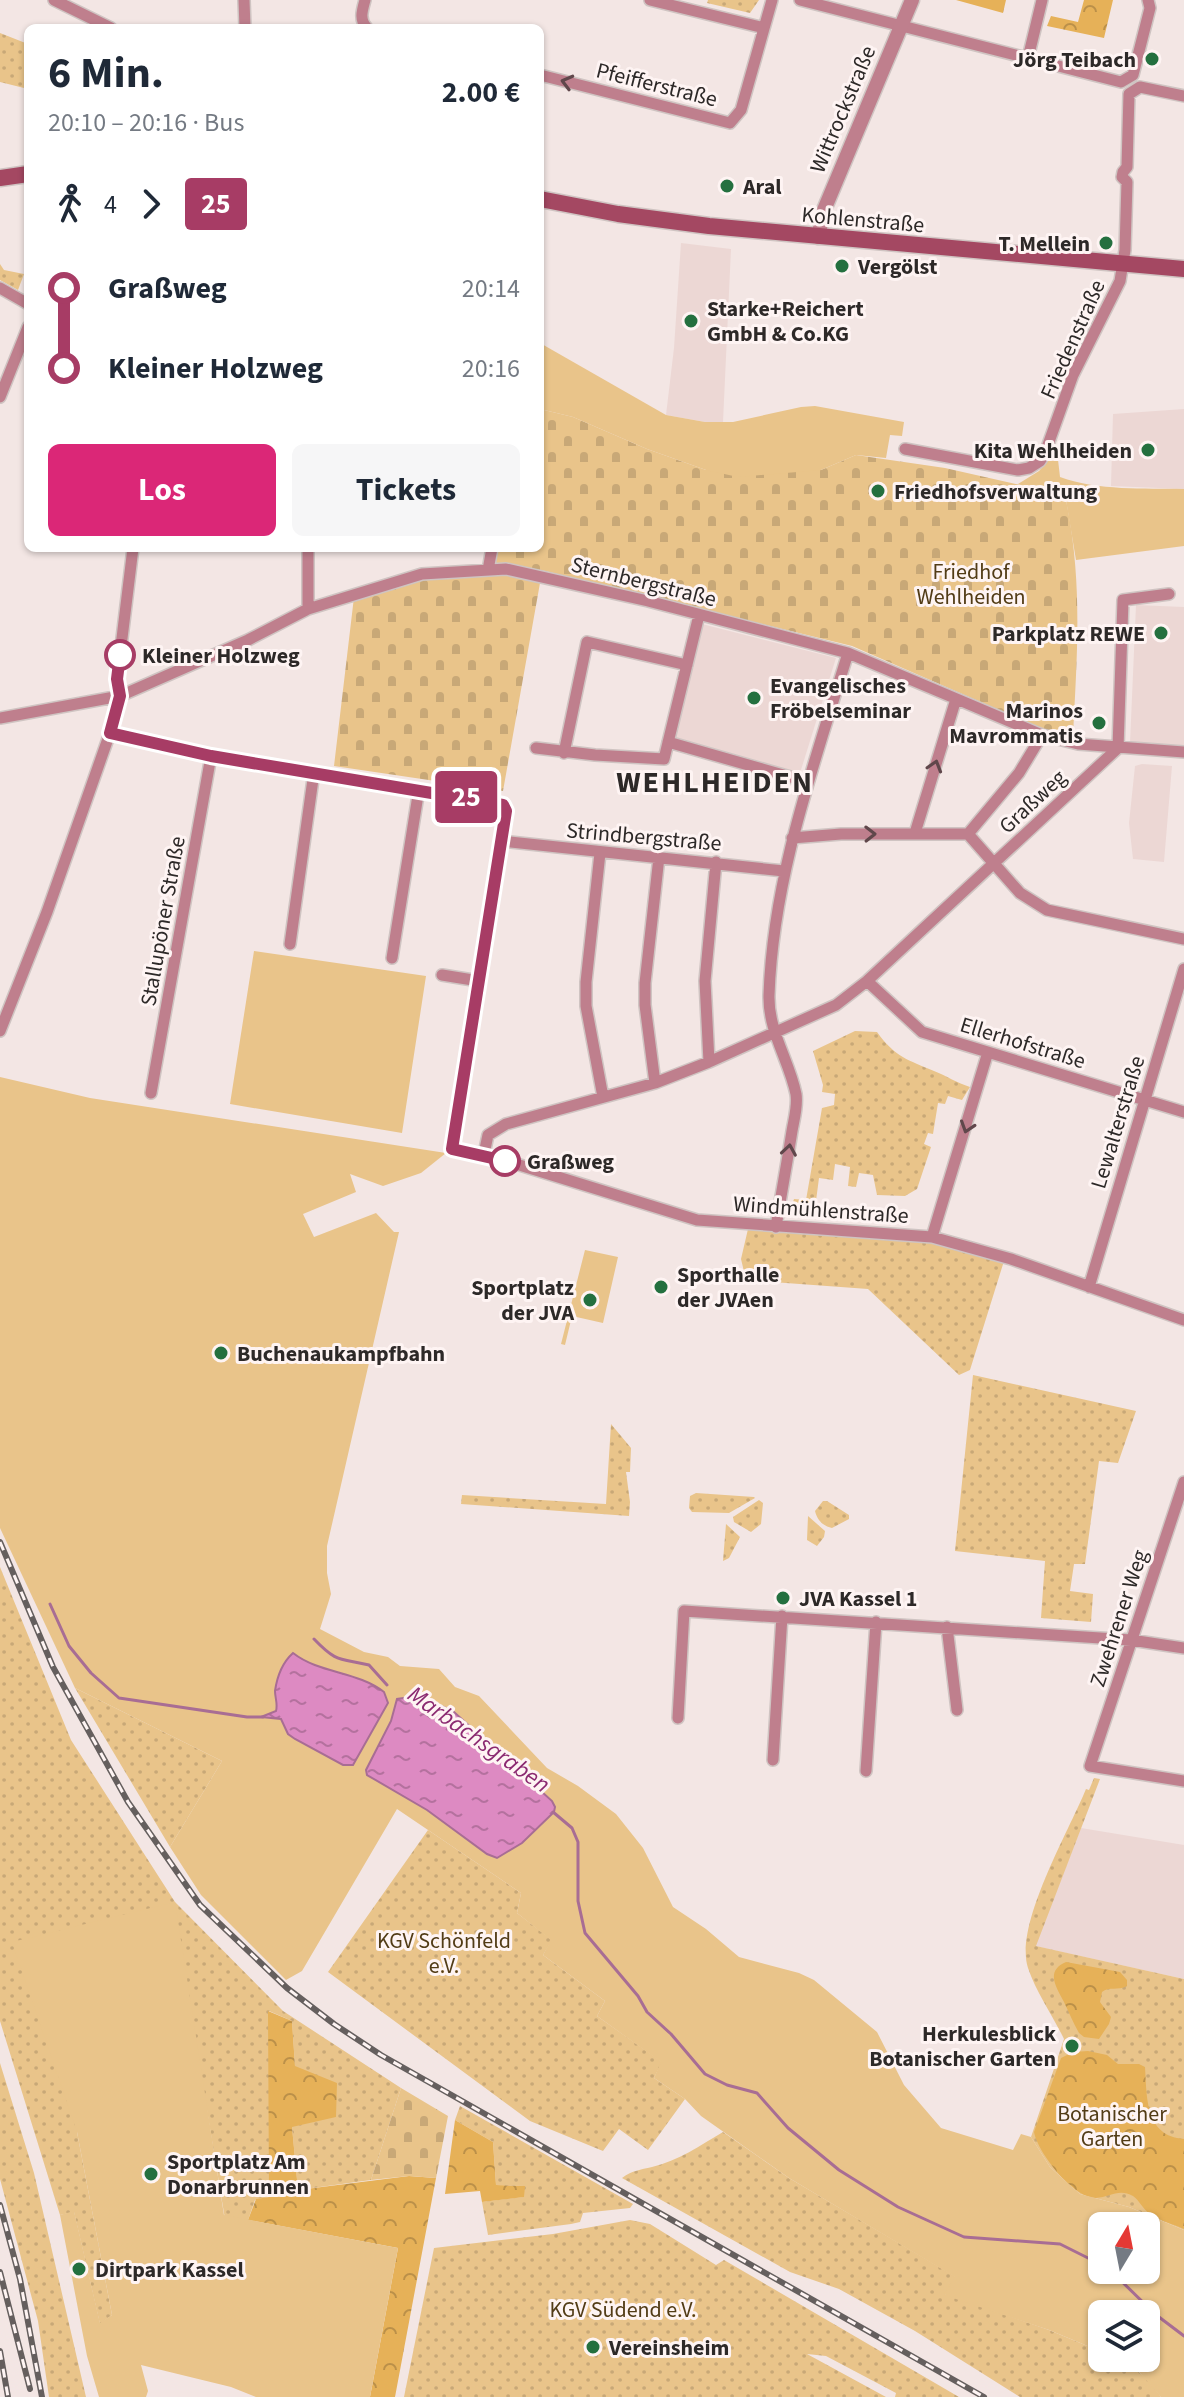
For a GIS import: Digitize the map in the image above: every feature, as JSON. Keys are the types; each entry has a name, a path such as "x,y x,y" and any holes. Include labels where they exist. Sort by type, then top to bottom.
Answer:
{"main road":[{"path":"0,178 24,175"},
{"name":"Kohlenstraße","path":"544,200 676,223 1184,269"}],"street":[{"path":"54,0 103,24"},
{"path":"244,0 245,24"},
{"path":"365,0 361,15 365,24"},
{"path":"650,0 764,28"},
{"name":"Pfeifferstraße","path":"544,76 730,123 741,110 772,0"},
{"path":"800,0 1121,82 1133,75 1150,8 1148,0"},
{"name":"Wittrockstraße","path":"818,237 824,210 912,0"},
{"path":"1028,58 1042,0"},
{"name":"Friedenstraße","path":"905,449 1018,470 1040,461 1052,437 1073,375 1120,281 1125,250 1127,182 1122,177 1127,167 1129,94 1140,87 1184,96"},
{"path":"0,288 24,302"},
{"path":"0,397 24,337"},
{"path":"0,1031 47,912 110,733 120,696 117,679 133,552"},
{"path":"308,552 308,609"},
{"path":"488,570 491,552"},
{"name":"Sternbergstraße","path":"0,718 120,696 248,640 308,609 422,574 506,569 848,653 1042,735 1078,744 1184,752"},
{"path":"1118,748 1123,600 1169,594"},
{"path":"536,748 564,753 664,759 699,615"},
{"path":"564,753 587,642 687,665"},
{"path":"776,1227 797,1099 770,1021 769,996 784,871 848,653"},
{"path":"915,833 956,699"},
{"path":"110,733 211,756 503,805 506,811 479,981 442,975"},
{"path":"968,834 1019,773 1042,735"},
{"path":"668,742 808,782"},
{"name":"Graßweg","path":"484,1154 488,1135 506,1124 655,1083 836,1005 867,981 1118,748"},
{"name":"Stallupöner Straße","path":"151,1093 211,756"},
{"path":"290,944 314,772"},
{"path":"392,958 419,789"},
{"path":"792,838 968,834 996,862 1020,893 1047,910 1184,939"},
{"name":"Strindbergstraße","path":"501,841 784,871"},
{"path":"600,853 586,1006 603,1097"},
{"path":"655,1083 645,983 659,857"},
{"path":"709,1062 705,981 716,862"},
{"name":"Lewalterstraße","path":"1089,1287 1184,969"},
{"name":"Windmühlenstraße","path":"479,981 452,1149 484,1154 697,1220 932,1237 1011,1259 1184,1320"},
{"name":"Ellerhofstraße","path":"867,981 922,1032 1184,1112"},
{"path":"932,1237 988,1052"},
{"name":"Zwehrener Weg","path":"1184,1482 1090,1766 1184,1781"},
{"path":"678,1718 684,1611 1131,1640 1184,1648"},
{"path":"773,1760 782,1616"},
{"path":"866,1771 876,1622"},
{"path":"947,1627 957,1710"}],"shaded area":[{"path":"681,243 731,249 723,422 666,415"},
{"name":"Kita Wehlheiden","path":"1184,409 1184,489 1111,486 1113,414"},
{"path":"1136,605 1184,607 1184,747 1130,743"},
{"name":"Evangelisches Fröbelseminar","path":"702,624 836,658 800,773 674,737"},
{"path":"1135,766 1172,766 1164,862 1133,859 1129,823"},
{"path":"1081,1828 1184,1845 1184,1979 1035,1946"}],"green space":[{"path":"708,0 759,0 750,13 707,3"},
{"path":"956,0 1006,0 1003,13"},
{"path":"1084,0 1113,0 1104,38 1047,26 1051,16 1078,22"},
{"path":"0,33 24,42 24,88 0,82"},
{"path":"0,264 4,270 24,274 18,290 0,280"},
{"path":"544,345 666,415 705,422 733,422 815,406 904,422 902,436 890,435 886,458 856,455 821,470 738,477 706,470 647,449 573,417 544,410"},
{"name":"Friedhof Wehlheiden","path":"544,410 573,417 706,470 821,470 856,455 945,468 1038,489 1066,500 1071,531 1077,590 1073,737 1045,730 852,646 545,571 494,563 496,552 544,552"},
{"path":"1057,451 1060,477 1090,485 1121,488 1184,489 1184,546 1076,560 1066,500 1018,484 1039,471"},
{"path":"505,574 540,583 503,791 334,766 354,597 424,577"},
{"path":"847,672 802,828 800,828"},
{"path":"254,951 426,976 402,1133 230,1104"},
{"path":"855,1031 877,1032 902,1057 970,1087 962,1100 948,1096 945,1104 938,1103 933,1134 928,1133 924,1144 931,1147 917,1189 905,1196 877,1195 873,1175 859,1173 856,1187 848,1186 850,1167 835,1164 833,1180 819,1178 814,1216 789,1214 794,1199 806,1200 822,1108 834,1105 835,1094 822,1092 823,1085 813,1051"},
{"path":"0,1077 90,1098 446,1153 421,1173 383,1186 350,1174 356,1192 303,1214 314,1237 376,1213 394,1232 399,1232 327,1546 331,1594 320,1629 364,1652 388,1657 400,1666 439,1669 455,1687 479,1696 547,1768 616,1814 643,1848 673,1907 739,1957 814,1980 877,2032 904,2085 941,2128 1013,2150 1021,2134 1031,2137 1050,2167 1080,2194 1141,2212 1088,2212 1088,2284 1160,2284 1160,2220 1184,2230 1184,2397 1161,2397 1139,2372 1160,2372 1160,2300 1088,2300 1088,2346 953,2298 944,2294 955,2277 789,2178 701,2116 685,2099 654,2078 661,2062 597,2016 605,2001 543,1955 551,1940 517,1913 521,1893 397,1809 302,1971 286,1980 201,1895 170,1847 222,1761 75,1688 0,1528"},
{"path":"748,1229 931,1241 1004,1261 970,1370 959,1375 868,1289 746,1280 741,1259"},
{"name":"Sportplatz der JVA","path":"585,1250 618,1257 603,1323 572,1316 565,1345 561,1344"},
{"path":"973,1375 1136,1411 1118,1463 1099,1461 1085,1564 1074,1564 1070,1591 1093,1594 1091,1622 1041,1618 1045,1561 955,1551"},
{"path":"611,1424 631,1448 630,1472 626,1472 629,1516 461,1504 462,1495 606,1504"},
{"path":"696,1493 755,1498 729,1513 692,1512 689,1508 690,1496"},
{"path":"759,1500 763,1503 761,1524 751,1532 734,1522 733,1517"},
{"path":"823,1501 849,1515 849,1519 832,1528 823,1524 815,1511"},
{"path":"808,1516 825,1531 817,1546 807,1540"},
{"path":"726,1524 740,1537 729,1558 723,1561"},
{"path":"0,1567 71,1740 175,1902 283,2011 401,2088 371,2180 298,2190 292,2127 295,2066 292,2021 269,2011 269,2197 255,2200 235,2280 207,2110 77,2132 112,2315 100,2324 74,2212 60,2215 0,2021"},
{"path":"75,1688 222,1761 170,1847"},
{"name":"Botanischer Garten","path":"1094,1778 1100,1779 1036,1946 1184,1979 1184,2230 1160,2220 1160,2212 1141,2212 1080,2194 1050,2167 1031,2137 1064,2039 1028,1968 1026,1950 1029,1928 1045,1878 1086,1789 1089,1790"},
{"name":"KGV Schönfeld e.V.","path":"428,1830 521,1893 517,1913 552,1940 543,1955 605,2001 597,2016 662,2062 654,2078 685,2099 648,2150 619,2129 603,2151 530,2121 328,1972"},
{"name":"Sportplatz Am Donarbrunnen","path":"175,1902 224,2215 398,2248 370,2397 256,2397 231,2387 141,2365 148,2391 146,2397 99,2397 87,2356 60,2215 74,2211 100,2323 112,2315 77,2132 12,1942"},
{"path":"1066,1962 1120,1972 1127,1980 1127,1986 1102,1992 1100,2002 1111,2017 1099,2039 1079,2033 1056,1985 1056,1970"},
{"path":"268,2011 292,2021 295,2066 337,2083 336,2117 292,2127 298,2190 409,2176 436,2178 395,2397 370,2397 398,2248 248,2220 256,2199 269,2197"},
{"path":"1088,2051 1107,2055 1118,2064 1145,2067 1148,2103 1155,2123 1171,2136 1184,2139 1184,2229 1160,2219 1160,2212 1148,2212 1128,2194 1096,2198 1077,2191 1058,2173 1042,2151 1034,2132 1061,2058 1073,2052"},
{"path":"0,2063 34,2173 86,2397 49,2397 38,2321 0,2179"},
{"path":"401,2088 448,2116 436,2178 409,2176 371,2180"},
{"path":"460,2106 633,2204 630,2208 583,2213 580,2222 571,2224 488,2235 482,2202 523,2197 524,2186 496,2185 493,2142 455,2120"},
{"path":"455,2120 493,2142 496,2185 525,2186 524,2197 482,2202 480,2191 445,2194"},
{"path":"723,2132 789,2178 956,2277 945,2294 1088,2346 1088,2372 1138,2372 1161,2397 1020,2397 915,2331 839,2289 790,2272 622,2178 680,2157"},
{"name":"KGV Südend e.V.","path":"630,2220 650,2224 716,2265 724,2260 959,2397 895,2397 896,2393 826,2356 807,2354 886,2397 404,2397 434,2248 553,2234"}],"water":[{"path":"293,1653 384,1692 388,1703 353,1765 343,1765 295,1739 288,1734 281,1719 261,1717 276,1711 277,1680 283,1665"},
{"path":"418,1696 453,1711 555,1807 554,1812 522,1843 497,1858 427,1810 367,1775 366,1770 391,1721 397,1699"}],"waterway":[{"name":"Marbachsgraben","path":"50,1604 69,1646 91,1673 119,1698 263,1717"},
{"path":"314,1639 334,1656 369,1665 387,1685"},
{"path":"553,1812 572,1828 578,1842 578,1901 585,1933 638,1996 647,2012 671,2034 705,2074 727,2085 757,2093 788,2128 839,2170 898,2207 964,2237 1060,2244 1088,2258"},
{"path":"1124,2284 1155,2314 1184,2336"}],"railway":[{"path":"0,1542 53,1667 128,1802 200,1905 287,1988 381,2055 984,2397"},
{"path":"0,2205 20,2279 42,2397"},
{"path":"0,2272 30,2389"},
{"path":"0,2351 8,2397"}],"bus line":[{"name":"25","path":"120,655 117,679 120,696 110,733 211,756 503,805 506,811 452,1149 505,1161"}],"place":[{"name":"Jörg Teibach","path":"1152,59"},
{"name":"Aral","path":"727,186"},
{"name":"T. Mellein","path":"1106,243"},
{"name":"Vergölst","path":"842,266"},
{"name":"Starke+Reichert GmbH & Co.KG","path":"691,321"},
{"name":"Kita Wehlheiden","path":"1148,450"},
{"name":"Friedhofsverwaltung","path":"878,491"},
{"name":"Parkplatz REWE","path":"1161,633"},
{"name":"Kleiner Holzweg","path":"120,655"},
{"name":"Evangelisches Fröbelseminar","path":"754,698"},
{"name":"Marinos Mavrommatis","path":"1099,723"},
{"name":"Graßweg","path":"505,1161"},
{"name":"Sporthalle der JVAen","path":"661,1287"},
{"name":"Sportplatz der JVA","path":"590,1300"},
{"name":"Buchenaukampfbahn","path":"221,1353"},
{"name":"JVA Kassel 1","path":"783,1598"},
{"name":"Herkulesblick Botanischer Garten","path":"1072,2046"},
{"name":"Sportplatz Am Donarbrunnen","path":"151,2174"},
{"name":"Dirtpark Kassel","path":"79,2269"},
{"name":"Vereinsheim","path":"593,2347"}],"district":[{"name":"WEHLHEIDEN","path":"715,782"}]}
